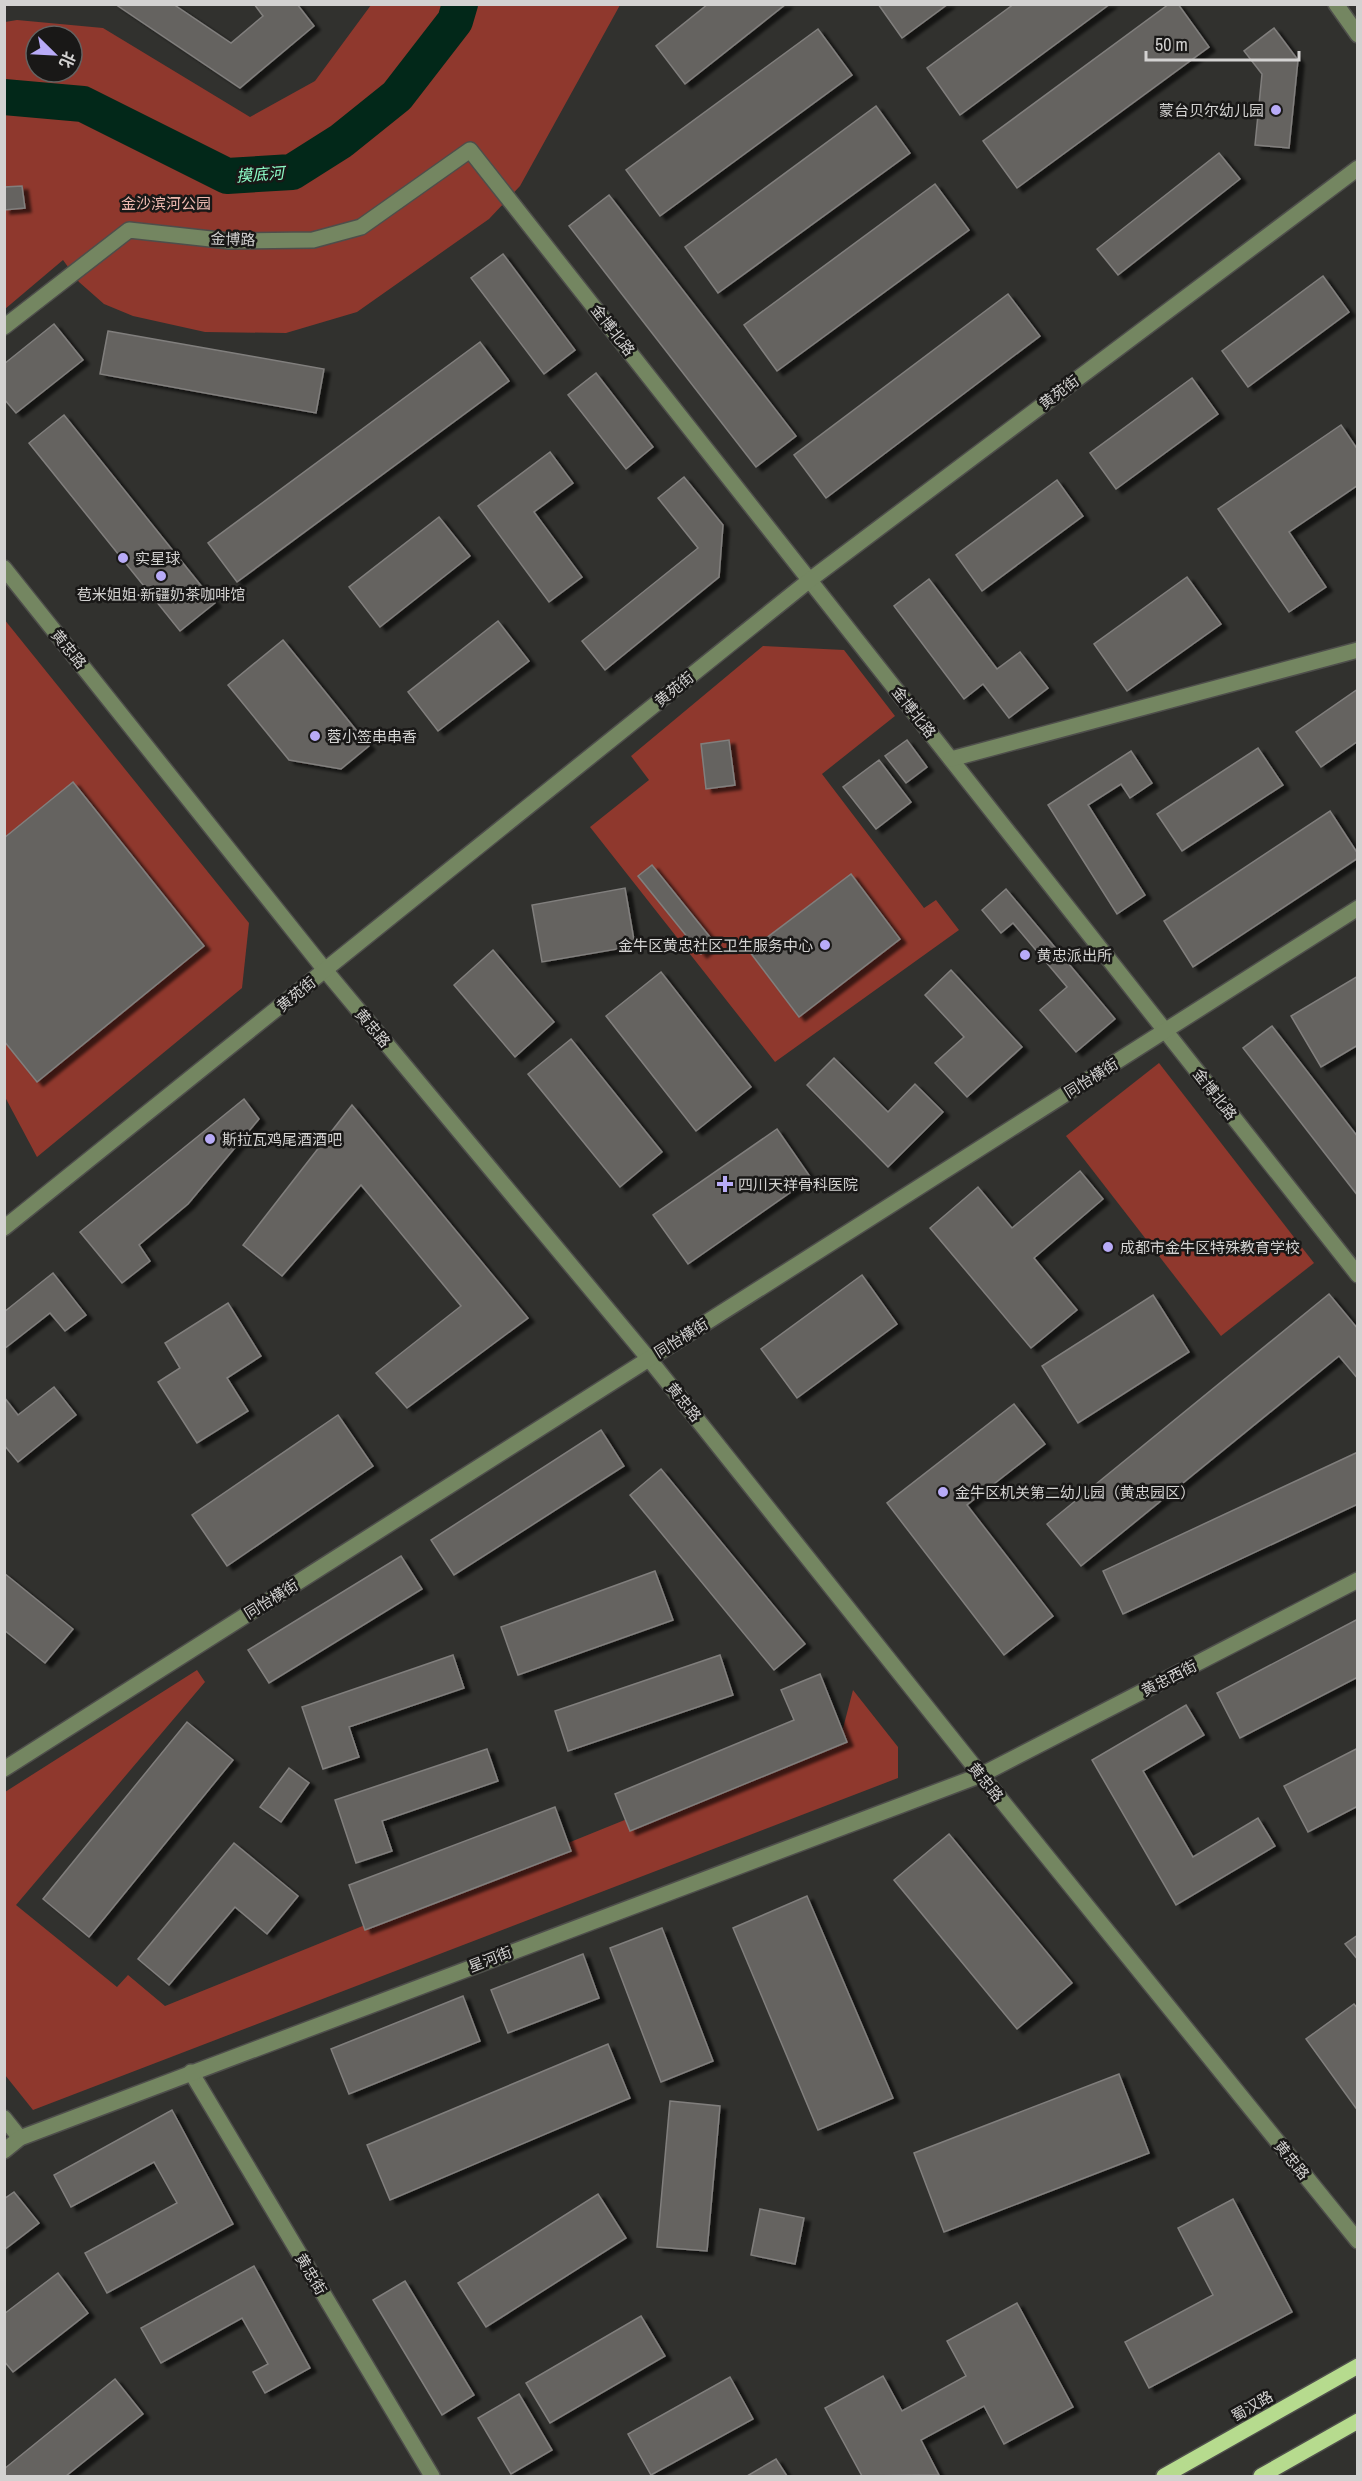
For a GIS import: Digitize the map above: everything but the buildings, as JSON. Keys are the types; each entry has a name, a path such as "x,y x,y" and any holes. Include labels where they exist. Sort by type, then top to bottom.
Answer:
{"main road":[{"name":"蜀汉路","path":"1164,2476 1358,2366"},
{"path":"1261,2476 1358,2421"}],"street":[{"path":"1336,4 1358,35"},
{"name":"金博路","path":"4,327 129,230 229,241 313,240 361,227 470,150"},
{"name":"金博北路","path":"470,150 811,579 1358,1275"},
{"name":"黄苑街","path":"4,1228 811,579 1358,168"},
{"name":"黄忠路","path":"4,567 326,970 649,1359 981,1775 1358,2241"},
{"path":"951,759 1358,650"},
{"name":"同怡横街","path":"4,1768 1358,908"},
{"name":"黄忠西街","path":"981,1775 1358,1580"},
{"name":"星河街","path":"4,2151 20,2138 191,2072 981,1775"},
{"name":"黄忠街","path":"191,2072 432,2476"},
{"path":"4,2118 20,2138"}],"green space":[{"name":"金沙滨河公园","path":"371,5 620,5 520,186 489,219 357,312 286,333 205,332 133,316 104,304 79,282 63,260 5,309 5,22 17,20 60,24 24,24 24,84 84,84 84,26 103,28 250,117 315,81"},
{"path":"4,619 249,923 242,988 37,1157 5,1097"},
{"path":"763,646 844,650 895,716 822,774 924,908 936,900 959,930 775,1062 590,827 649,780 631,756"},
{"path":"1159,1063 1314,1263 1221,1336 1066,1136"},
{"path":"197,1670 205,1682 16,1905 117,1987 128,1975 165,2006 842,1732 853,1690 898,1747 898,1778 33,2110 5,2075 5,1792"}],"waterway":[{"name":"摸底河","path":"4,97 83,104 227,176 292,172 341,141 397,96 455,21 460,4"}],"place":[{"name":"蒙台贝尔幼儿园","path":"1276,110"},
{"name":"实星球","path":"123,558"},
{"name":"苞米姐姐·新疆奶茶咖啡馆","path":"161,576"},
{"name":"蓉小签串串香","path":"315,736"},
{"name":"金牛区黄忠社区卫生服务中心","path":"825,945"},
{"name":"黄忠派出所","path":"1025,955"},
{"name":"斯拉瓦鸡尾酒酒吧","path":"210,1139"},
{"name":"四川天祥骨科医院","path":"725,1184"},
{"name":"成都市金牛区特殊教育学校","path":"1108,1247"},
{"name":"金牛区机关第二幼儿园（黄忠园区）","path":"943,1492"}]}
